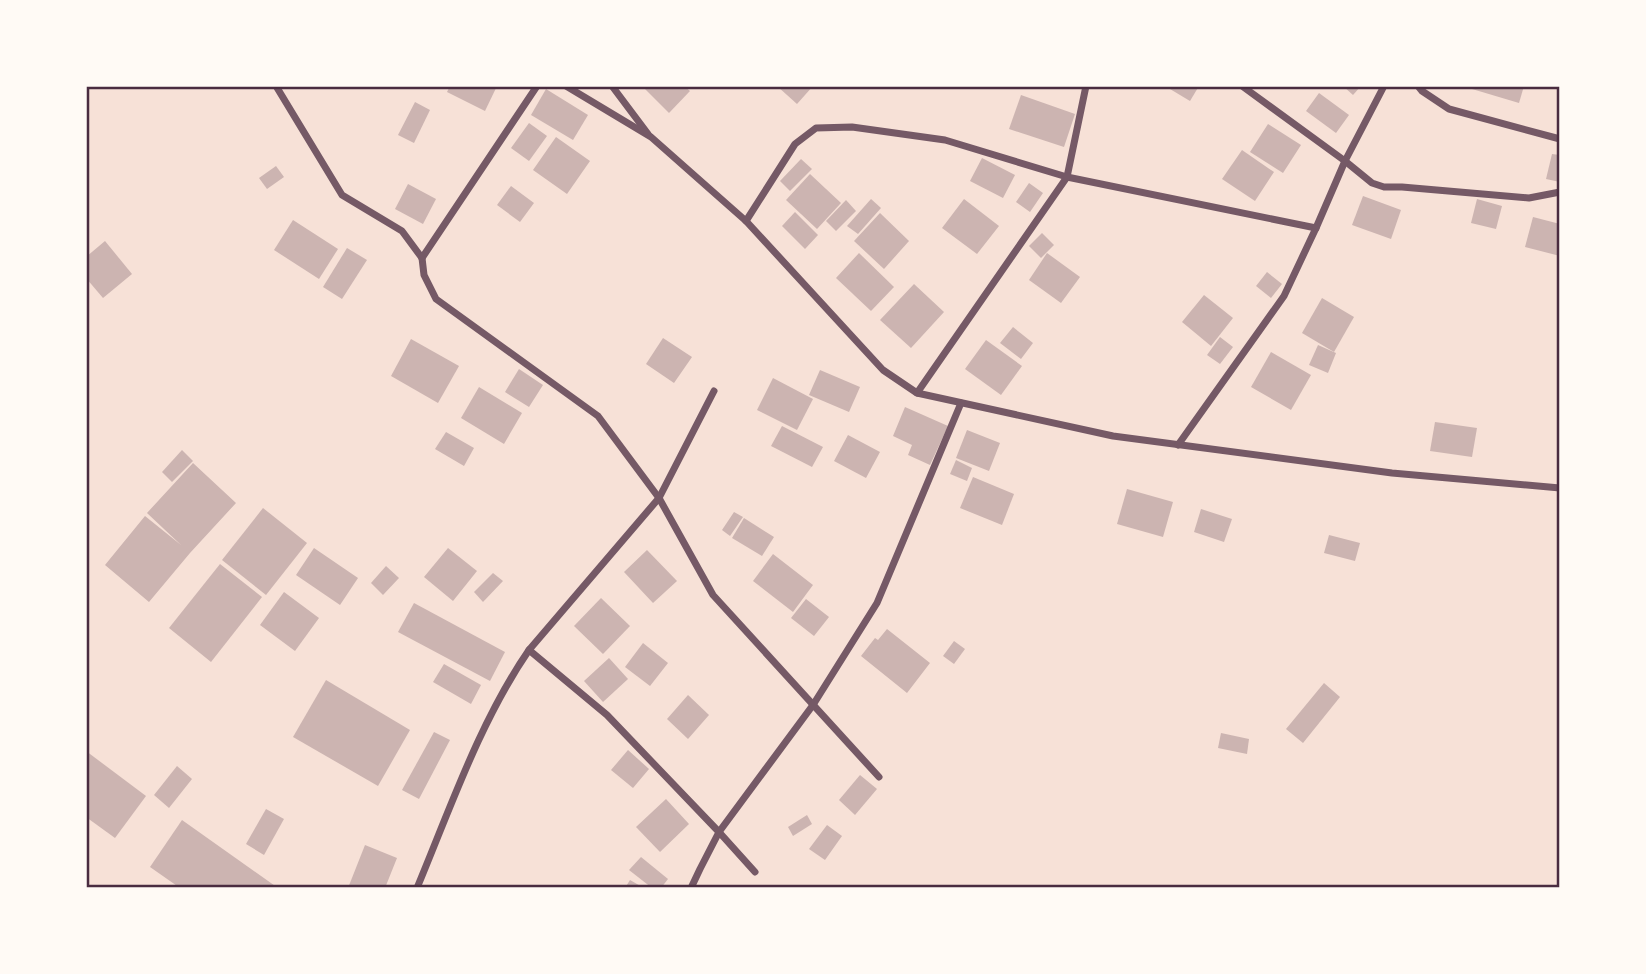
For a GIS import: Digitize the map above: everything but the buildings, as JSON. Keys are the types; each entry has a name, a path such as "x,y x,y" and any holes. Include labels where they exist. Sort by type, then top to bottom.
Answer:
{"street":[{"path":"276,86 342,195 402,231 422,258 424,275 436,299 597,416 659,498 713,595 880,777"},
{"path":"422,258 537,86"},
{"path":"566,86 651,137 746,221 883,370 917,393 1113,436 1392,473 1560,488"},
{"path":"612,86 651,137"},
{"path":"917,393 1067,177 1086,86"},
{"path":"1242,86 1373,183 1384,187 1529,198 1560,192"},
{"path":"1178,445 1284,296 1345,160 1384,86"},
{"path":"1418,86 1422,92 1449,109 1560,139"},
{"path":"746,221 795,144 816,128 852,127 945,140 1067,177 1315,229"},
{"path":"417,888 477,744 514,672 529,650 659,498 714,391"},
{"path":"691,888 719,832 813,705 877,603 961,402"},
{"path":"529,650 607,715 755,872"}]}
